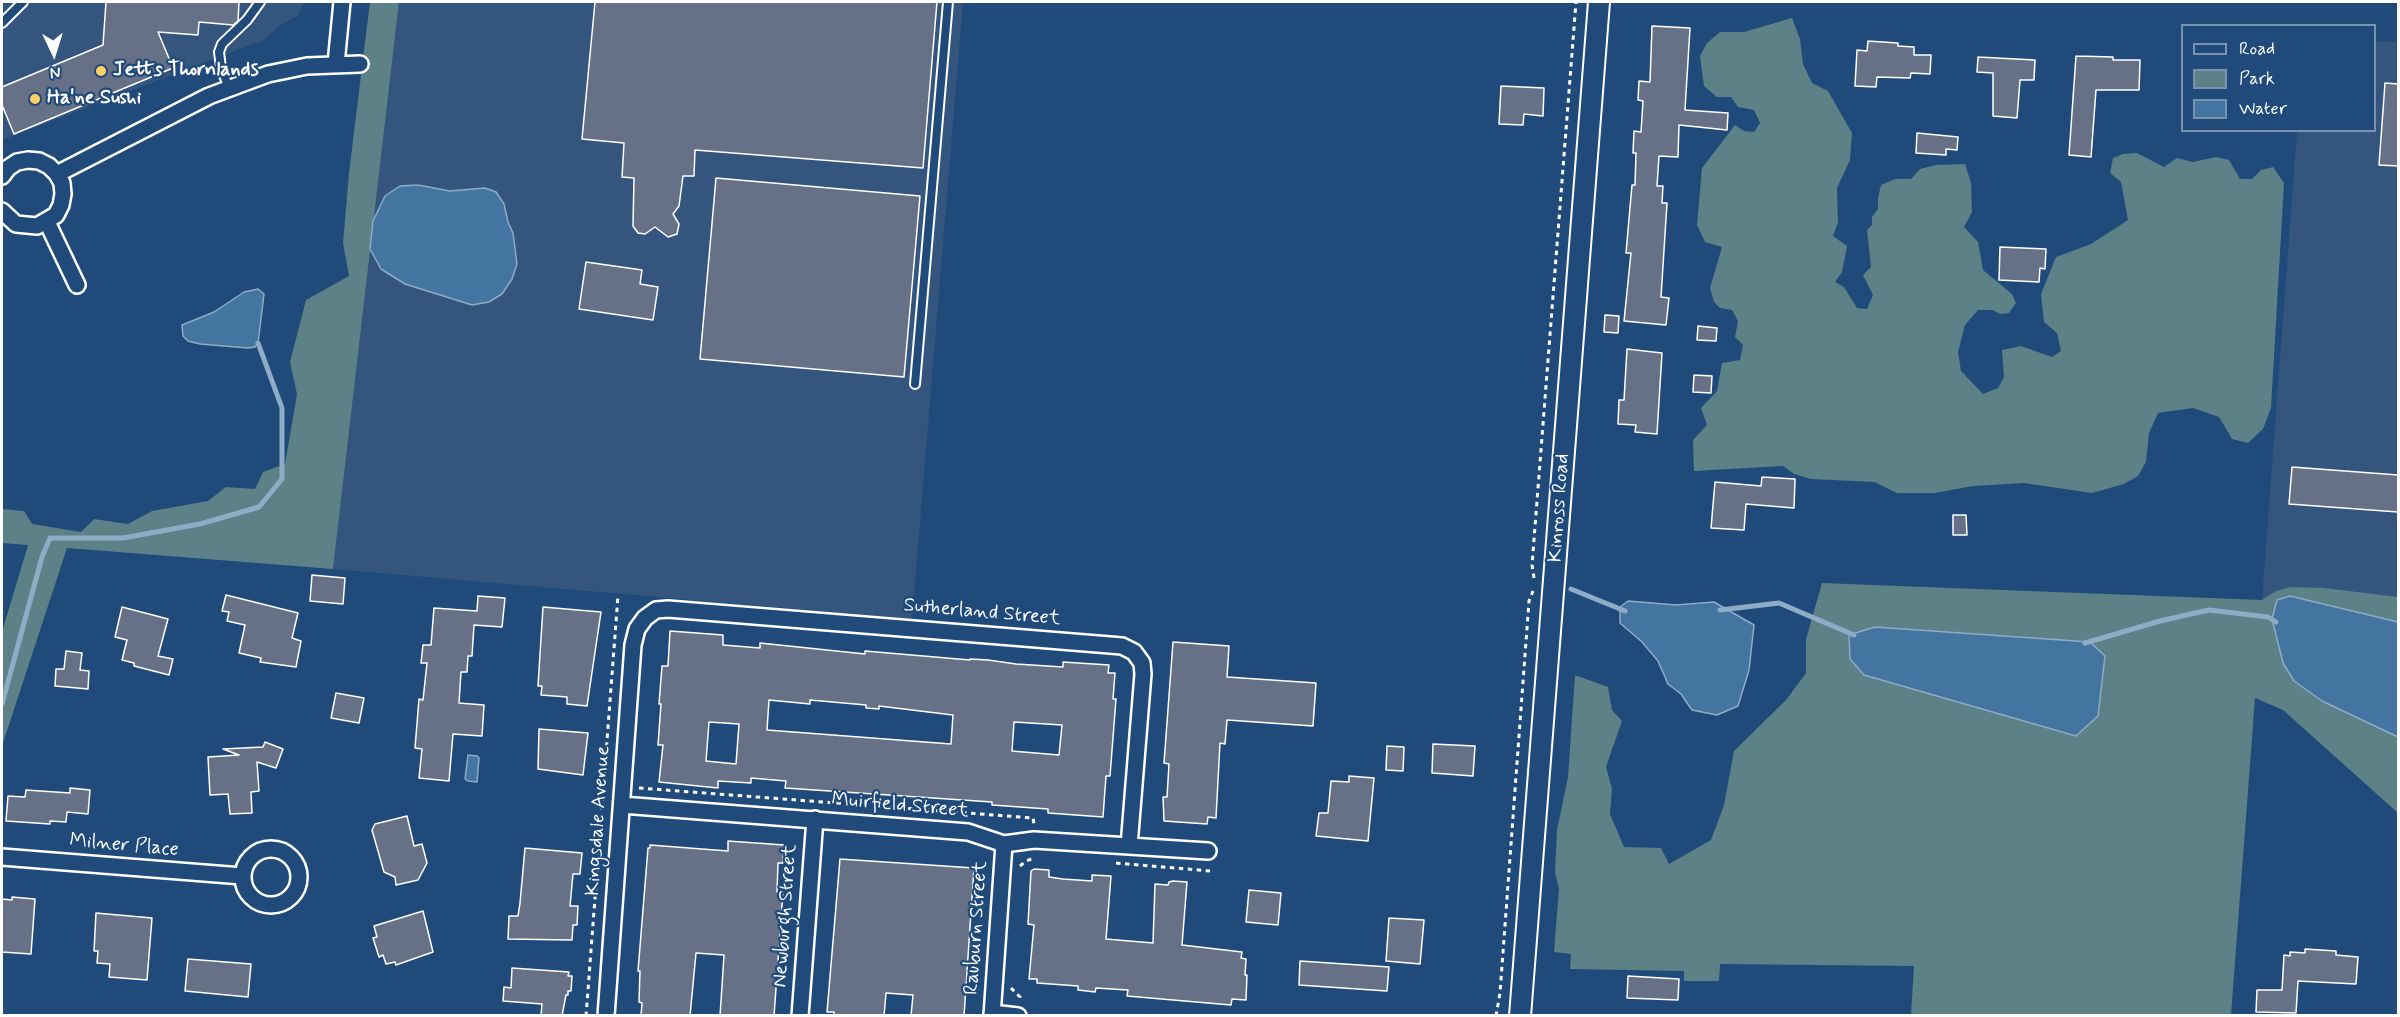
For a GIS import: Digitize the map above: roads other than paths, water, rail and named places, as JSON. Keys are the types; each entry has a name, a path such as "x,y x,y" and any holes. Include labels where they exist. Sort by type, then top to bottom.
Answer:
{"street":[{"path":"336,64 342,2"},
{"name":"Kinross Road","path":"1520,1016 1599,2"},
{"path":"57,174 208,96 229,88 268,74 307,66 360,64"},
{"path":"2,211 16,224 37,226 56,215 63,194 62,183 49,166 28,160 4,168"},
{"path":"47,222 77,285"},
{"name":"Sutherland Street","path":"637,629 645,618 656,610 668,609 1122,646 1134,652 1142,663 1143,674 1129,846"},
{"name":"Kingsdale Avenue","path":"606,1016 633,645 637,629"},
{"name":"Muirfield Street","path":"622,805 968,831 1005,844 1034,840 1208,851"},
{"name":"Newburgh Street","path":"800,1016 815,819"},
{"name":"Rauburn Street","path":"992,1014 1005,844"},
{"name":"Milner Place","path":"2,857 242,876"},
{"path":"992,1014 1019,1010"}],"lane":[{"path":"2,23 23,2"},
{"path":"229,88 221,68 219,52 222,44 247,20 260,2"},
{"path":"915,384 948,2"}],"water":[{"path":"418,185 450,191 485,188 496,192 504,204 513,233 517,264 512,279 502,294 489,302 472,305 405,284 381,269 370,249 373,221 385,196 400,186"},
{"path":"258,289 264,294 258,343 255,347 200,344 188,341 183,336 182,325 214,312 244,292"},
{"path":"2290,596 2398,622 2398,737 2322,701 2294,681 2283,663 2272,619 2277,600"},
{"path":"1628,601 1676,605 1714,602 1754,625 1749,670 1738,706 1717,715 1692,710 1681,694 1668,684 1658,661 1642,642 1620,623 1620,607"},
{"path":"1875,627 2090,642 2105,656 2098,716 2076,736 1864,675 1850,659 1849,635"},
{"path":"468,755 479,758 477,782 465,779"}],"waterway":[{"path":"2,704 42,557 50,538 123,538 200,524 259,507 282,479 282,408 258,343"},
{"path":"1571,589 1625,611"},
{"path":"1720,610 1779,603 1854,635"},
{"path":"2085,643 2160,621 2209,610 2268,617 2276,622"}],"place":[{"name":"Jetts Thornlands","path":"101,71"},
{"name":"Ha'ne Sushi","path":"35,99"}]}
